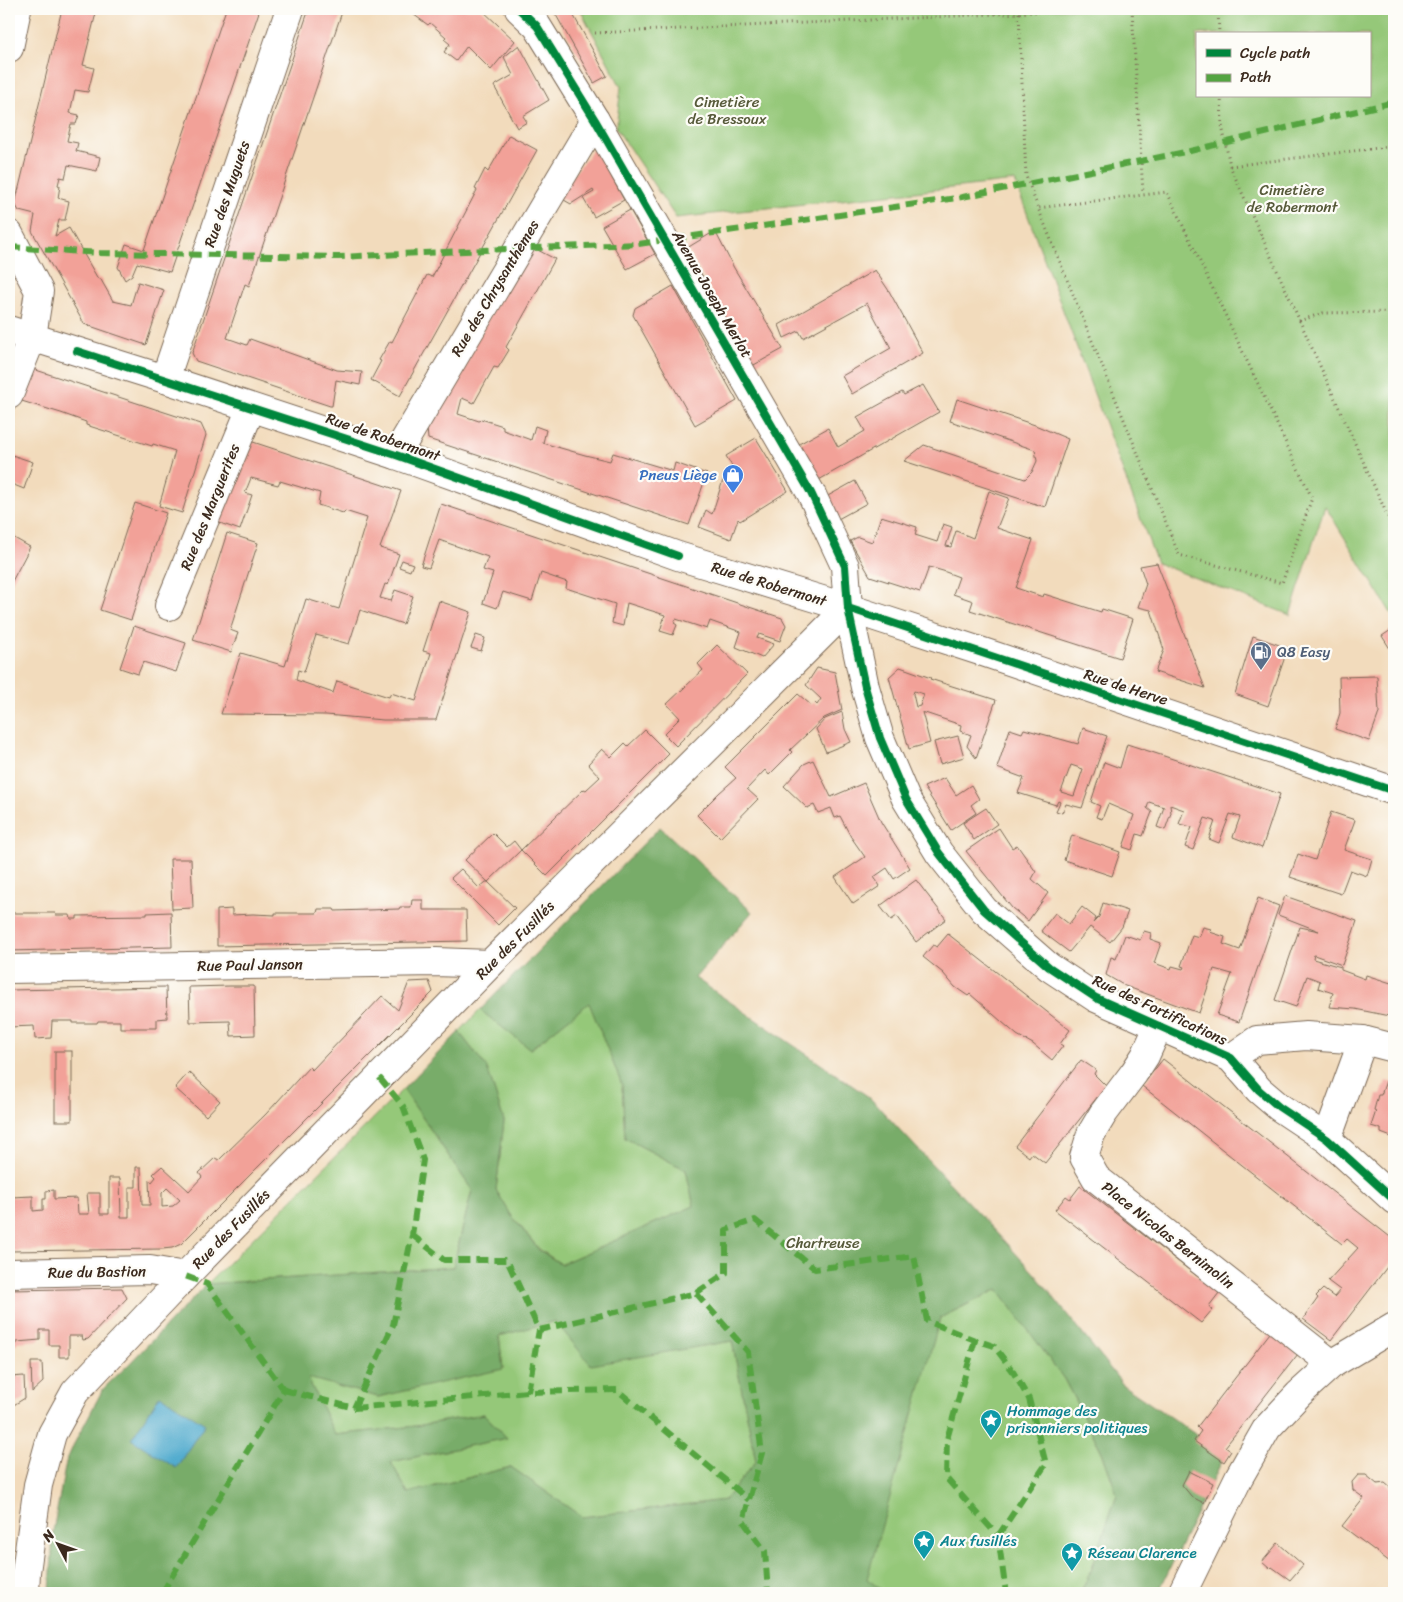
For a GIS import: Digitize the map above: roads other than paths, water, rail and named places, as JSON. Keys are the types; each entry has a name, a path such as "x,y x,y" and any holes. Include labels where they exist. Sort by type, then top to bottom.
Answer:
{"street":[{"path":"9,48 17,9"},
{"name":"Rue des Muguets","path":"165,379 290,9"},
{"name":"Avenue Joseph Merlot","path":"519,9 537,26 595,120 811,493 845,566 848,608"},
{"name":"Rue des Chrysanthèmes","path":"396,455 595,120"},
{"path":"9,234 39,291 21,333 9,395"},
{"name":"Rue de Robermont","path":"21,333 396,455 678,556 848,608"},
{"name":"Rue des Marguerites","path":"169,606 251,408"},
{"name":"Rue de Herve","path":"848,608 1394,791"},
{"name":"Rue des Fusillés","path":"20,1579 38,1485 52,1434 75,1392 185,1276 490,964 848,608"},
{"name":"Rue des Fortifications","path":"848,608 865,686 880,738 906,799 939,853 984,910 1049,967 1096,998 1231,1058 1259,1090 1279,1107 1327,1139 1394,1200"},
{"name":"Rue Paul Janson","path":"9,969 436,962 490,964"},
{"name":"Place Nicolas Bernimolin","path":"1159,1025 1145,1056 1103,1114 1091,1134 1084,1157 1096,1178 1332,1364"},
{"path":"1231,1058 1257,1040 1306,1036 1364,1040 1394,1048"},
{"path":"1327,1139 1364,1040"},
{"name":"Rue du Bastion","path":"9,1272 150,1270 185,1276"},
{"path":"1182,1593 1240,1477 1267,1428 1299,1394 1332,1364 1394,1327"}],"water":[{"path":"160,1395 205,1424 176,1468 131,1439"}],"place":[{"name":"Pneus Liège","path":"733,494"},
{"name":"Q8 Easy","path":"1261,671"},
{"name":"Hommage des prisonniers politiques","path":"991,1439"},
{"name":"Aux fusillés","path":"924,1560"},
{"name":"Réseau Clarence","path":"1072,1572"}],"park label":[{"name":"Cimetière de Bressoux","path":"727,110"},
{"name":"Cimetière de Robermont","path":"1292,198"},
{"name":"Chartreuse","path":"823,1243"}]}
